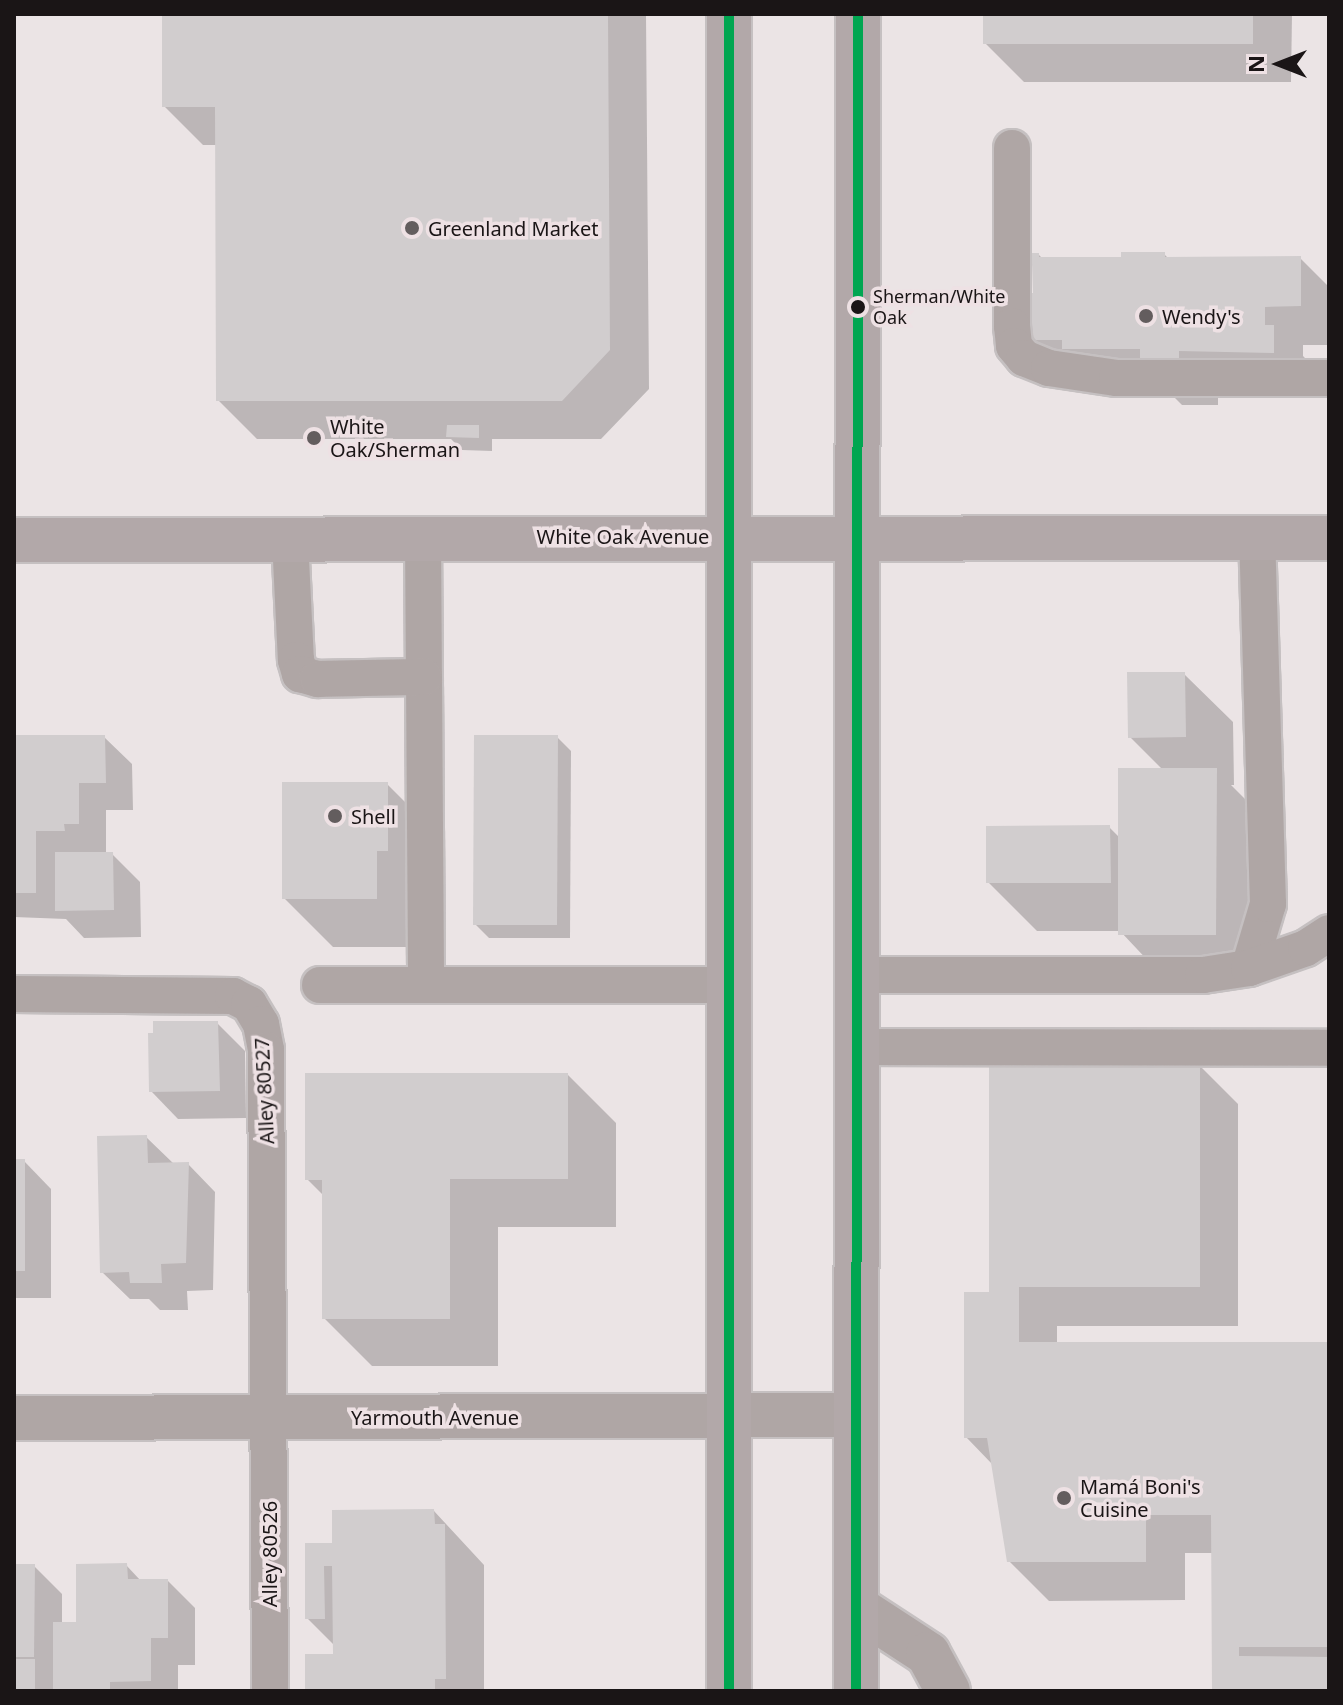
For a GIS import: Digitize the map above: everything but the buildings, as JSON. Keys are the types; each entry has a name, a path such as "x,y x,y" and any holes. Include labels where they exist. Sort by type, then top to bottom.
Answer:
{"main road":[{"path":"729,14 732,536 729,1691"},
{"path":"856,1691 858,14"},
{"name":"White Oak Avenue","path":"14,540 732,536 1329,538"}],"street":[{"name":"Yarmouth Avenue","path":"14,1418 856,1415"},
{"path":"856,1607 928,1654 948,1691"}],"lane":[{"path":"1012,148 1012,326 1014,346 1024,358 1049,368 1117,378 1329,378"},
{"path":"1249,968 1268,904 1257,536"},
{"path":"423,538 426,985"},
{"path":"290,539 296,660 300,674 318,679 424,677"},
{"path":"858,975 1203,975 1249,968 1306,948 1329,933"},
{"path":"320,985 729,985"},
{"name":"Alley 80527","path":"14,994 217,994 233,996 249,1004 261,1024 266,1050 268,1417"},
{"path":"858,1047 1329,1048"},
{"name":"Alley 80526","path":"268,1417 270,1691"}],"transit line":[{"path":"729,14 729,1691"},
{"path":"856,1691 858,14"}],"place":[{"name":"Greenland Market","path":"412,228"},
{"name":"Sherman/White Oak","path":"858,307"},
{"name":"Wendy's","path":"1146,316"},
{"name":"White Oak/Sherman","path":"314,438"},
{"name":"Shell","path":"335,816"},
{"name":"Mamá Boni's Cuisine","path":"1064,1498"}]}
